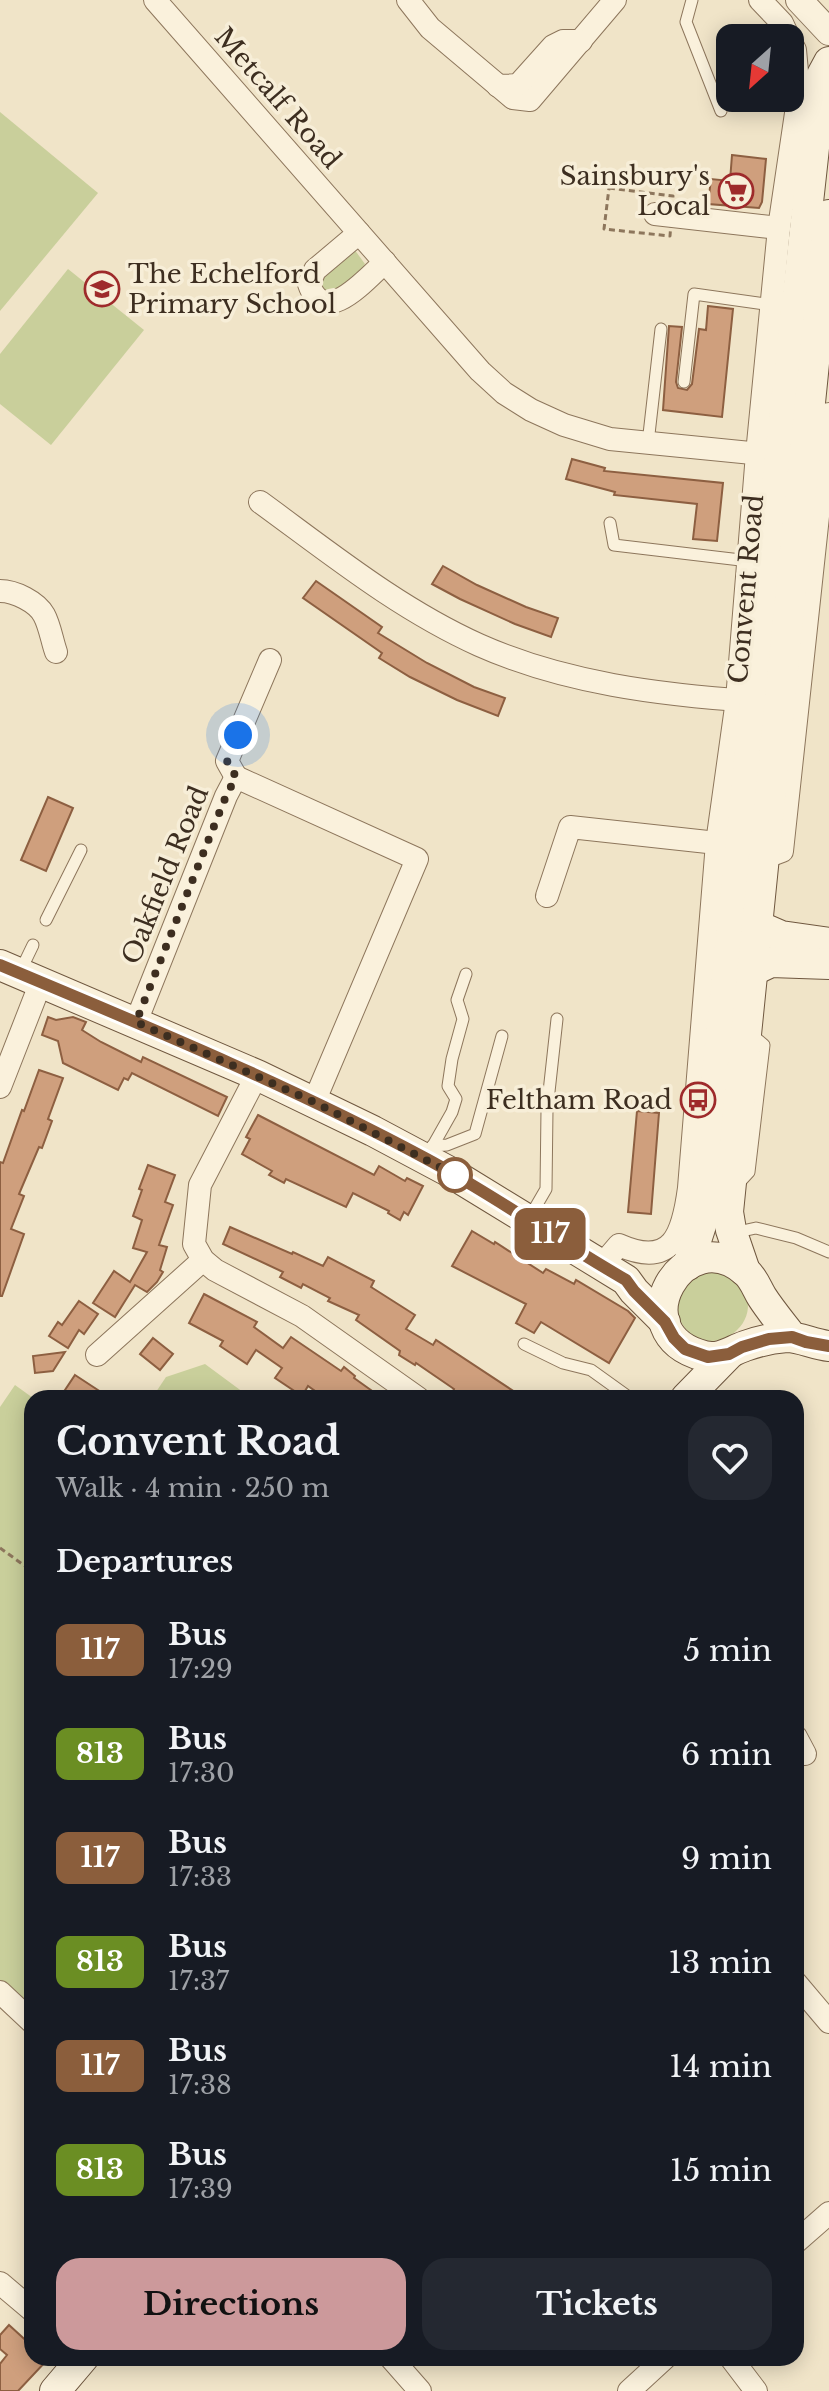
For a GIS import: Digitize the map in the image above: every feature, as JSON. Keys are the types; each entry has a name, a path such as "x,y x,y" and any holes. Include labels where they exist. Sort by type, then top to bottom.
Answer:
{"main road":[{"name":"Convent Road","path":"684,1267 702,1222 748,1031 766,857 812,281 822,75 829,62"},
{"name":"Convent Road","path":"752,1282 732,1233 728,1212 708,1189 730,937 746,700 769,455 829,215"},
{"path":"758,926 781,936 829,943"},
{"path":"754,970 771,962 829,964"},
{"path":"20,973 429,1152 528,1220 614,1273 665,1322 685,1349 708,1357 769,1339 792,1337 828,1353"},
{"path":"614,1273 684,1267 710,1258 731,1262 752,1282 792,1337"},
{"path":"665,1322 662,1307 665,1290 684,1267"},
{"path":"694,1390 758,1326 762,1311 752,1282"},
{"path":"679,1390 685,1349"},
{"path":"55,2391 76,2366"}],"street":[{"name":"Metcalf Road","path":"155,0 480,371 504,393 564,425 610,439 769,455"},
{"path":"408,0 430,28 498,86 518,85 553,46 563,41 581,41 615,0"},
{"name":"Convent Road","path":"760,0 782,24"},
{"path":"799,0 829,32"},
{"name":"Convent Road","path":"614,1273 619,1245 636,1253 656,1253 672,1243 708,1189 717,843 746,700 749,561 769,455 772,305 812,281 779,228 796,112"},
{"path":"655,214 779,228"},
{"path":"359,233 315,270 309,284 312,294 320,301 333,303 385,262"},
{"name":"Convent Road","path":"766,857 782,851 828,428"},
{"path":"260,502 363,578 422,616 480,646 548,670 607,684 746,700"},
{"path":"0,591 24,597 44,613 56,652"},
{"path":"236,777 227,761 270,660"},
{"name":"Oakfield Road","path":"136,1022 236,777 417,859 314,1102"},
{"path":"547,896 570,827 717,843"},
{"path":"0,1087 20,973"},
{"path":"257,1075 200,1185 194,1244 203,1260 215,1270 302,1316 407,1390"},
{"path":"97,1355 203,1260"},
{"path":"0,1992 24,2014"},
{"path":"804,1992 829,2022"},
{"path":"804,2235 829,2213"},
{"path":"0,2283 24,2303"},
{"path":"398,2366 420,2391"},
{"path":"629,2391 656,2366"},
{"path":"737,2366 756,2391"}],"lane":[{"path":"692,0 686,22 716,98"},
{"path":"684,382 694,294 772,305"},
{"path":"648,443 661,329"},
{"path":"610,523 614,545 749,561"},
{"path":"46,920 81,850"},
{"path":"20,973 33,945"},
{"path":"429,1152 456,1099 448,1086 463,1019 457,1000 466,974"},
{"path":"528,1220 546,1189 547,1110 557,1019"},
{"path":"429,1152 475,1134 502,1036"},
{"path":"732,1233 756,1228 796,1238 829,1252"},
{"path":"524,1344 563,1363 591,1370 619,1390"}],"path":[{"path":"0,1548 24,1565"}],"green space":[{"path":"0,112 98,193 0,311"},
{"path":"354,249 365,264 347,283 324,294 317,274"},
{"path":"68,269 144,330 51,445 0,404 0,354"},
{"path":"696,1270 732,1274 745,1292 748,1308 745,1320 727,1337 716,1341 703,1340 691,1334 675,1315 678,1287"},
{"path":"205,1364 240,1390 157,1390 166,1377"},
{"path":"15,1385 24,1392 24,2008 0,1984 0,1407"}],"building":[{"name":"Sainsbury's Local","path":"732,155 766,159 759,208 708,204 711,179 730,181"},
{"path":"708,306 733,309 722,417 663,410 669,326 682,327 676,382 678,388 687,390 692,384 699,329 706,330"},
{"path":"572,459 605,468 604,471 723,483 717,541 693,539 697,504 614,495 615,492 566,479"},
{"path":"443,566 477,585 558,618 551,637 515,624 432,584"},
{"path":"316,581 382,627 378,633 427,663 474,687 505,698 498,716 457,700 379,658 382,653 303,598"},
{"path":"48,797 73,808 46,871 21,860"},
{"path":"48,1017 56,1020 73,1017 86,1022 82,1030 101,1042 141,1062 143,1057 227,1097 218,1116 132,1073 128,1080 124,1078 118,1090 63,1063 58,1041 42,1035"},
{"path":"39,1070 63,1078 48,1119 52,1121 42,1148 39,1147 19,1194 24,1196 11,1229 24,1234 0,1296 0,1162 3,1163"},
{"path":"637,1111 659,1113 651,1214 628,1212"},
{"path":"258,1115 374,1175 379,1166 405,1181 407,1178 423,1186 408,1215 404,1212 400,1220 353,1193 346,1207 286,1179 284,1183 269,1175 272,1171 242,1154 250,1139 246,1137"},
{"path":"148,1165 175,1175 165,1202 173,1205 159,1245 167,1247 160,1270 163,1272 147,1292 135,1285 115,1317 93,1303 114,1271 130,1282 147,1252 133,1248 142,1220 133,1216"},
{"path":"230,1227 323,1266 328,1257 374,1281 371,1287 415,1315 406,1329 433,1345 436,1340 512,1390 454,1390 416,1363 399,1355 400,1351 356,1320 359,1315 328,1301 330,1298 303,1284 301,1288 280,1277 283,1272 223,1244"},
{"path":"472,1231 543,1273 546,1269 574,1284 576,1280 628,1311 635,1318 609,1363 541,1322 534,1333 516,1323 526,1304 452,1266"},
{"path":"204,1294 257,1322 254,1327 283,1348 291,1337 341,1371 344,1367 371,1390 314,1390 308,1386 306,1390 293,1390 275,1378 282,1368 256,1350 247,1364 220,1346 223,1341 189,1323"},
{"path":"79,1301 98,1314 84,1334 79,1330 68,1348 49,1336 58,1322 62,1325"},
{"path":"153,1338 173,1354 160,1370 140,1354"},
{"path":"65,1352 53,1371 35,1373 33,1356"},
{"path":"75,1375 98,1390 65,1390"},
{"path":"9,2325 24,2339 24,2366 41,2366 18,2391 0,2391 0,2364 7,2355 0,2349 0,2335"}],"bus line":[{"name":"117","path":"0,965 257,1075 448,1171 626,1280 685,1349 708,1357 729,1354 769,1339 792,1337 829,1346"}],"place":[{"name":"Sainsbury's Local","path":"736,191"},
{"name":"The Echelford Primary School","path":"102,289"},
{"name":"Feltham Road","path":"698,1100"}],"route":[{"path":"238,735 227,761 236,777 136,1022 314,1102 455,1175"}]}
